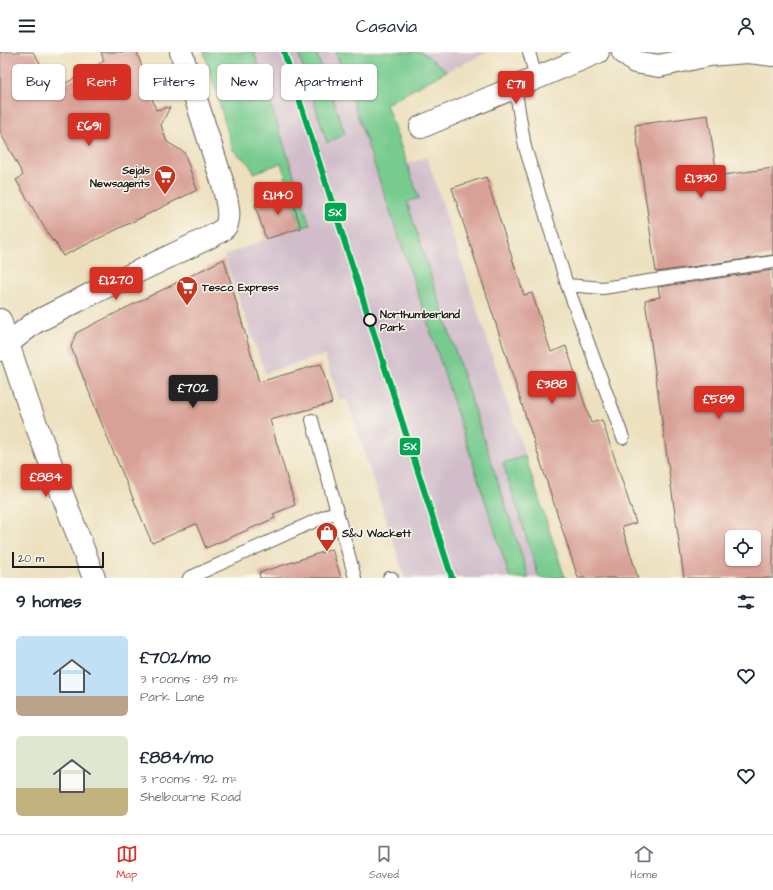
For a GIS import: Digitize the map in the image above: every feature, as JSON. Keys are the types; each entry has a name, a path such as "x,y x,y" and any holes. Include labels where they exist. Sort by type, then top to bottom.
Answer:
{"street":[{"path":"4,347 34,323 210,237 226,226 228,206 223,184 181,52"},
{"path":"421,127 598,52"},
{"path":"623,52 635,62 659,66 709,55 747,52 773,55"},
{"path":"0,320 4,347 29,406 94,578"}],"lane":[{"path":"529,52 536,78"},
{"path":"515,87 525,147 567,285 623,438"},
{"path":"567,285 603,288 773,262"},
{"path":"312,420 355,578"},
{"path":"189,578 337,511"}],"shaded area":[{"path":"254,52 336,52 340,64 281,64 281,100 352,100 389,208 419,198 407,164 427,157 525,456 503,463 539,578 405,578 347,399 340,401 325,355 265,373 224,256 266,239 255,205 290,193 301,227 310,225 270,100 273,100 273,64 258,64"},
{"path":"422,52 489,52 447,71"}],"green space":[{"path":"204,52 254,52 258,64 217,64 217,96 209,64 208,64"},
{"path":"298,52 316,52 320,64 302,64"},
{"path":"336,52 422,52 447,71 386,104 419,198 407,202 529,578 510,578 425,314 352,100 377,100 377,64 340,64"},
{"path":"218,100 270,100 310,225 301,228 281,163 254,173 249,164 233,150"},
{"path":"313,100 333,100 345,134 327,143"},
{"path":"525,456 565,578 539,578 503,463"}],"building":[{"path":"0,52 33,52 40,64 12,64 12,100 65,100 65,84 73,79 73,100 131,100 131,64 99,64 104,61 101,52 137,52 141,64 139,64 139,100 153,100 156,110 170,107 161,125 167,142 184,152 197,190 63,256 16,180 23,175 0,132"},
{"path":"708,115 717,176 773,168 773,255 656,272 635,125"},
{"path":"486,177 524,295 532,293 551,352 566,346 591,423 602,420 636,523 622,527 638,578 578,578 452,188"},
{"path":"290,193 301,228 266,239 255,205"},
{"path":"224,259 259,382 321,364 332,403 270,420 295,505 273,514 275,518 206,548 196,524 152,543 71,347 76,333"},
{"path":"773,270 773,578 684,578 645,300 660,297 658,287"},
{"path":"332,549 341,578 260,578 259,573"}],"transit line":[{"name":"SX","path":"284,52 452,578"}],"place":[{"name":"Sejals Newsagents","path":"165,196"},
{"name":"Tesco Express","path":"187,306"},
{"name":"Northumberland Park","path":"370,320"},
{"name":"S&J Wackett","path":"327,552"}]}
